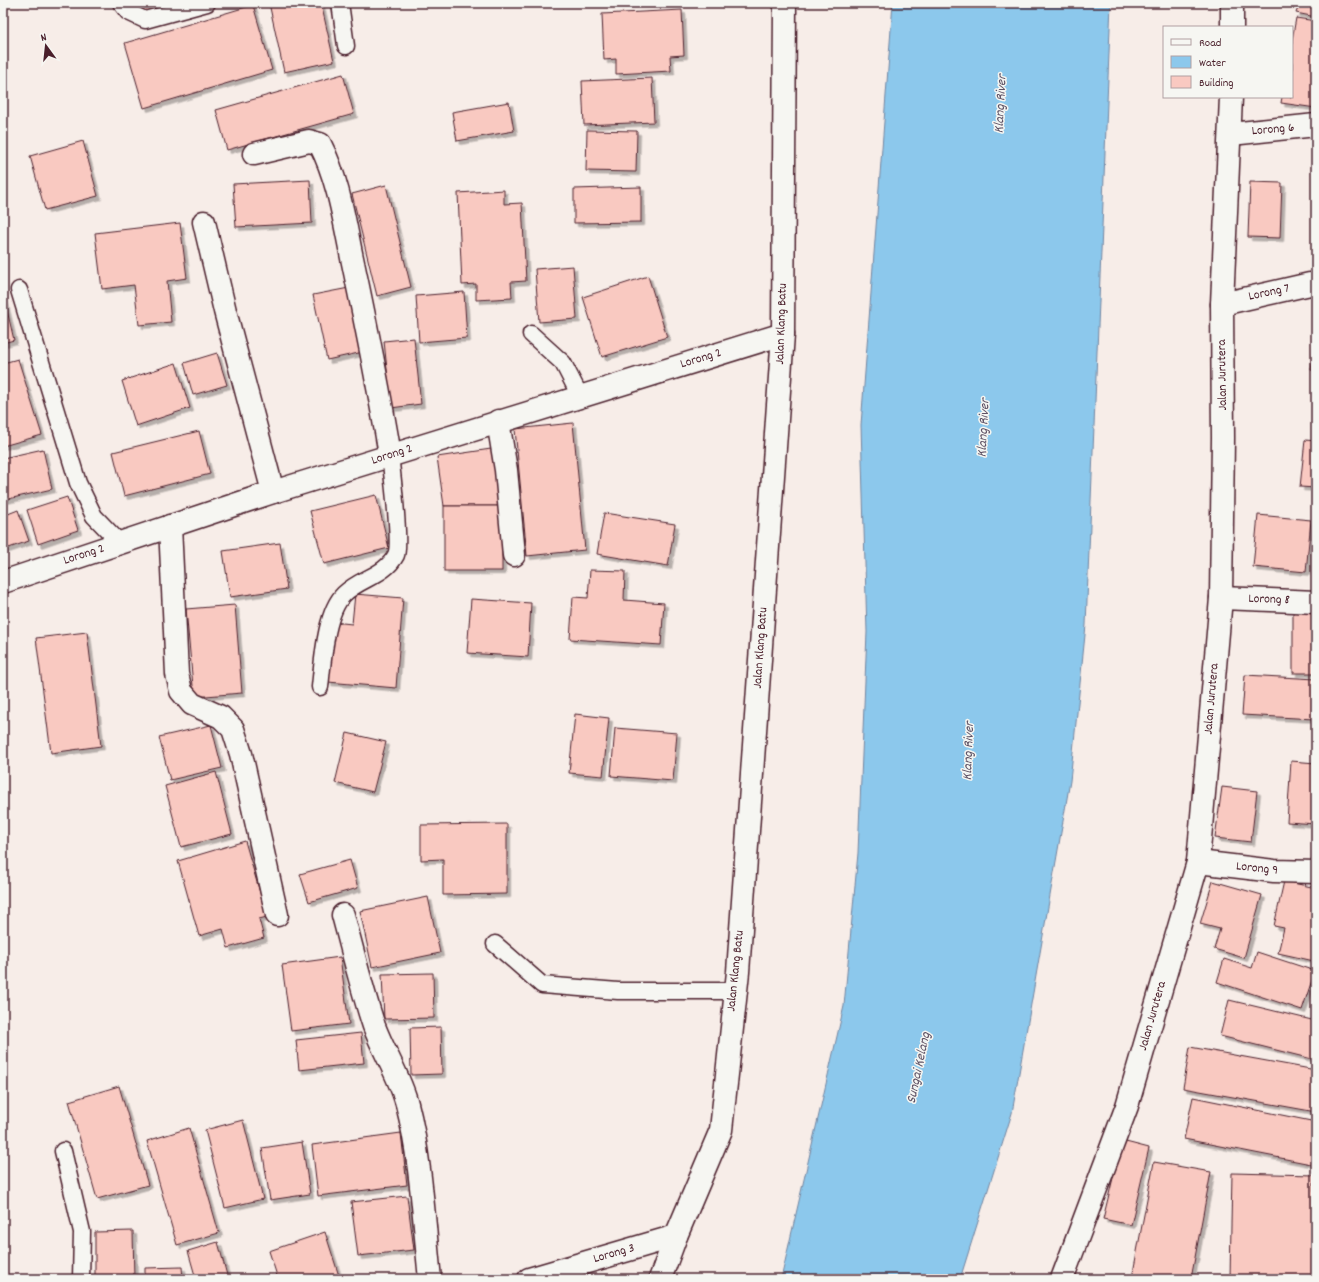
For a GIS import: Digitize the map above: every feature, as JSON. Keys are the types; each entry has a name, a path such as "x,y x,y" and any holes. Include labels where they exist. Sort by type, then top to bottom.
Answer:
{"street":[{"name":"Jalan Klang Batu","path":"660,1279 676,1236 721,1130 734,991 738,972 783,334 785,3"},
{"path":"1232,3 1232,26"},
{"name":"Jalan Jurutera","path":"1062,1279 1127,1106 1198,862 1221,598 1223,438 1222,304 1231,134 1231,98"},
{"name":"Lorong 6","path":"1231,134 1316,125"},
{"path":"254,154 309,141 320,144 328,158 339,194 374,360 390,456"},
{"path":"204,222 225,311 273,492"},
{"name":"Lorong 7","path":"1222,304 1316,285"},
{"name":"Lorong 2","path":"3,582 273,492 498,421 783,334"},
{"path":"498,421 506,470 514,555"},
{"path":"170,526 177,674 181,691 192,704 221,717 233,729 241,754 277,915"},
{"name":"Lorong 8","path":"1221,598 1316,602"},
{"name":"Lorong 9","path":"1198,862 1274,871 1316,872"},
{"path":"343,915 363,992 375,1028 396,1072 407,1104 414,1138 430,1279"},
{"name":"Lorong 3","path":"529,1279 676,1236"}],"lane":[{"path":"121,3 128,12 145,20 207,3"},
{"path":"340,3 346,46"},
{"path":"19,290 78,483 94,516 120,543"},
{"path":"531,334 563,363 580,396"},
{"path":"320,686 329,621 343,594 365,579 387,569 397,554 397,532 390,456"},
{"path":"495,944 542,985 618,991 734,991"},
{"path":"63,1151 82,1232 81,1279"}],"water":[{"path":"893,3 1111,3 1086,625 1070,781 1012,1113 960,1279 781,1279 844,1006 858,853 867,632 861,425"}],"building":[{"path":"139,3 185,3 142,15"},
{"path":"269,3 321,3 334,61 284,72"},
{"path":"1300,3 1316,3 1316,17 1296,13"},
{"path":"253,5 272,70 144,108 125,43"},
{"path":"682,10 684,55 670,56 671,71 616,74 616,59 604,60 602,14"},
{"path":"1296,18 1316,21 1316,108 1281,103 1282,98 1293,98 1293,34"},
{"path":"343,74 354,114 227,150 216,110"},
{"path":"652,78 654,122 584,125 582,81"},
{"path":"509,102 514,131 457,141 452,112"},
{"path":"587,130 637,131 636,172 586,171"},
{"path":"83,141 98,196 45,210 30,156"},
{"path":"310,180 312,223 236,227 233,184"},
{"path":"1250,182 1282,183 1280,238 1248,237"},
{"path":"386,185 411,287 377,296 352,194"},
{"path":"641,187 641,222 574,223 574,189"},
{"path":"504,190 504,204 522,203 526,281 511,282 512,298 476,300 476,284 462,285 458,193"},
{"path":"180,223 187,278 167,281 171,322 139,325 134,285 102,289 95,233"},
{"path":"573,266 577,319 539,322 535,269"},
{"path":"648,276 667,337 602,357 583,297"},
{"path":"349,288 363,352 327,360 313,295"},
{"path":"464,292 467,338 419,342 416,296"},
{"path":"3,293 14,340 3,343"},
{"path":"1316,332 1316,371 1311,370"},
{"path":"414,338 421,404 391,408 384,341"},
{"path":"217,353 227,385 193,395 184,363"},
{"path":"18,359 42,435 3,446 3,363"},
{"path":"176,363 190,408 136,426 122,381"},
{"path":"573,423 585,550 527,556 515,429"},
{"path":"199,431 210,474 124,496 113,452"},
{"path":"1305,440 1316,441 1316,488 1300,487"},
{"path":"43,449 52,489 4,500 3,458"},
{"path":"491,449 502,506 444,506 437,457"},
{"path":"376,495 389,548 324,564 310,511"},
{"path":"67,497 78,530 38,544 27,510"},
{"path":"444,506 502,506 502,571 444,571"},
{"path":"18,510 29,541 3,550 3,516"},
{"path":"604,513 675,524 668,566 597,554"},
{"path":"1258,515 1311,520 1306,572 1253,567"},
{"path":"280,543 287,589 230,597 223,551"},
{"path":"590,570 625,571 624,600 664,603 661,645 570,639 573,597 588,598"},
{"path":"355,594 403,598 396,688 328,682 333,622 352,624"},
{"path":"471,599 531,603 528,657 467,653"},
{"path":"235,605 242,693 194,697 186,609"},
{"path":"1293,610 1316,610 1316,673 1293,673"},
{"path":"87,632 101,746 51,753 36,638"},
{"path":"1245,675 1316,679 1314,719 1242,715"},
{"path":"575,714 609,718 603,776 569,773"},
{"path":"211,725 222,768 170,780 159,737"},
{"path":"615,728 677,733 673,781 611,776"},
{"path":"347,733 386,742 373,792 335,783"},
{"path":"1291,761 1316,763 1316,824 1287,822"},
{"path":"216,772 232,834 181,847 165,786"},
{"path":"1222,787 1257,791 1251,842 1215,838"},
{"path":"507,824 507,894 443,895 443,859 421,860 421,825"},
{"path":"245,841 267,917 259,919 264,938 228,948 223,929 199,936 178,861"},
{"path":"350,860 358,888 309,902 300,874"},
{"path":"1213,881 1262,895 1244,958 1214,949 1220,929 1200,924"},
{"path":"1284,881 1316,888 1316,953 1314,961 1278,953 1284,928 1274,926"},
{"path":"428,897 440,953 372,967 360,911"},
{"path":"1257,952 1315,971 1302,1010 1217,982 1224,959 1252,968"},
{"path":"340,957 349,1024 291,1031 282,965"},
{"path":"433,973 434,1018 384,1019 382,974"},
{"path":"1229,1000 1316,1021 1316,1060 1220,1036"},
{"path":"441,1027 442,1074 411,1075 410,1028"},
{"path":"361,1033 364,1063 299,1070 296,1040"},
{"path":"1190,1047 1316,1070 1316,1112 1183,1088"},
{"path":"119,1086 148,1185 97,1199 69,1101"},
{"path":"1193,1097 1316,1122 1316,1165 1184,1139"},
{"path":"243,1120 263,1199 225,1208 205,1130"},
{"path":"189,1128 219,1233 177,1245 147,1141"},
{"path":"401,1133 407,1185 318,1196 312,1145"},
{"path":"1122,1141 1149,1148 1131,1225 1103,1219"},
{"path":"302,1142 310,1194 270,1200 262,1148"},
{"path":"1154,1162 1211,1172 1191,1279 1132,1278"},
{"path":"1232,1173 1314,1175 1314,1191 1316,1191 1316,1279 1230,1279"},
{"path":"407,1196 414,1250 358,1256 351,1202"},
{"path":"133,1231 134,1279 95,1279 95,1232"},
{"path":"325,1232 340,1279 278,1279 269,1251"},
{"path":"218,1242 228,1279 196,1279 188,1251"},
{"path":"182,1267 183,1279 145,1279 145,1268"}],"water label":[{"name":"Klang River","path":"1001,104"},
{"name":"Klang River","path":"984,428"},
{"name":"Klang River","path":"969,751"},
{"name":"Sungai Kelang","path":"919,1068"}]}
